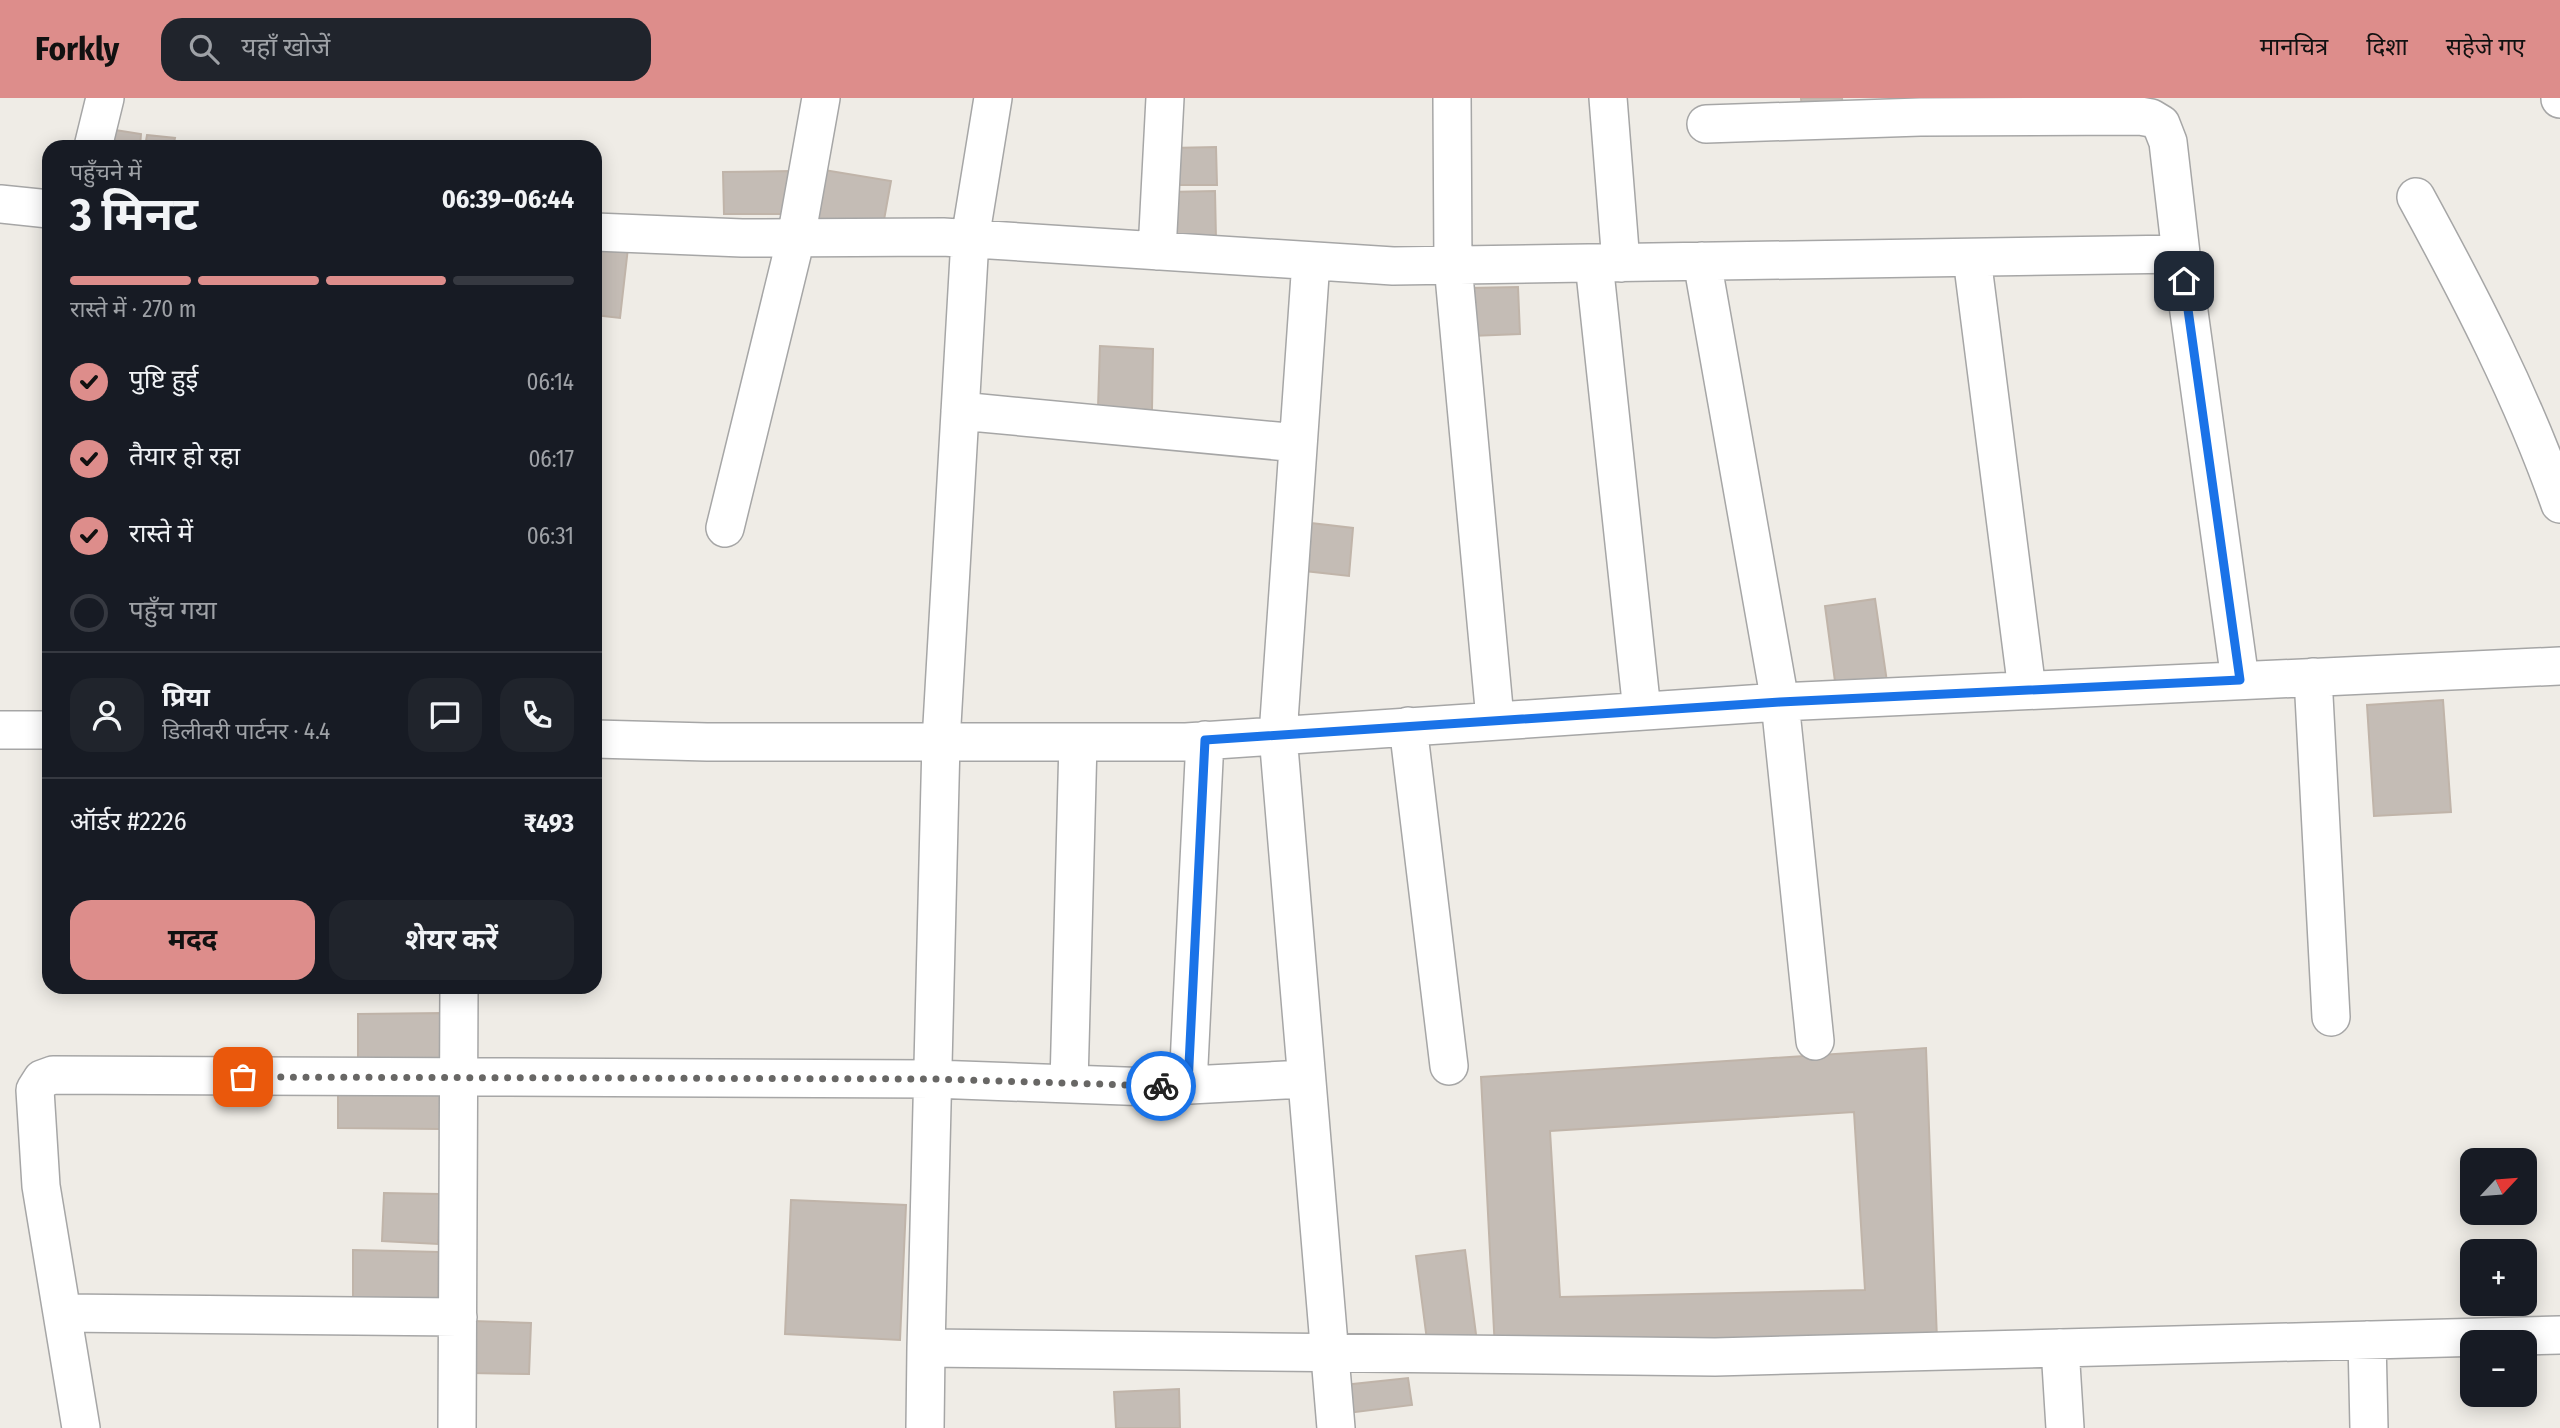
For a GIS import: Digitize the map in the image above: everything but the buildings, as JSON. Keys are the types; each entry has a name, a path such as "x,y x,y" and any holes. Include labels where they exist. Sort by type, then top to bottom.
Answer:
{"street":[{"path":"95,140 105,98"},
{"path":"725,528 796,238 821,98"},
{"path":"925,1428 941,742 970,239 993,98"},
{"path":"1157,251 1165,98"},
{"path":"1452,98 1453,265 1495,719"},
{"path":"1608,98 1608,263 1643,711"},
{"path":"1706,124 1920,117 2140,116 2151,117 2161,124 2168,142 2180,254 2240,680"},
{"path":"2416,197 2480,314 2542,452 2560,504"},
{"path":"0,204 42,208"},
{"path":"602,232 796,238 970,239 1392,266 2180,254"},
{"path":"1972,258 2027,690"},
{"path":"1311,261 1278,735 1336,1428"},
{"path":"1702,261 1780,702 1815,1041"},
{"path":"960,411 1298,443"},
{"path":"602,739 707,742 1205,740 1780,702 2560,666"},
{"path":"2313,677 2331,1017"},
{"path":"1408,726 1449,1066"},
{"path":"0,730 42,730"},
{"path":"1188,1085 1205,740"},
{"path":"1069,1084 1078,742"},
{"path":"457,1428 459,994"},
{"path":"81,1428 41,1186 35,1090 42,1079 53,1075 933,1079 1151,1087 1306,1079"},
{"path":"62,1313 457,1317"},
{"path":"926,1348 1715,1357 2560,1335"},
{"path":"2367,1340 2369,1428"},
{"path":"2060,1348 2065,1428"}],"way so far":[{"path":"243,1077 933,1079 1161,1086"}],"route":[{"path":"1161,1086 1188,1085 1205,740 1780,702 2240,680 2184,281"}]}
